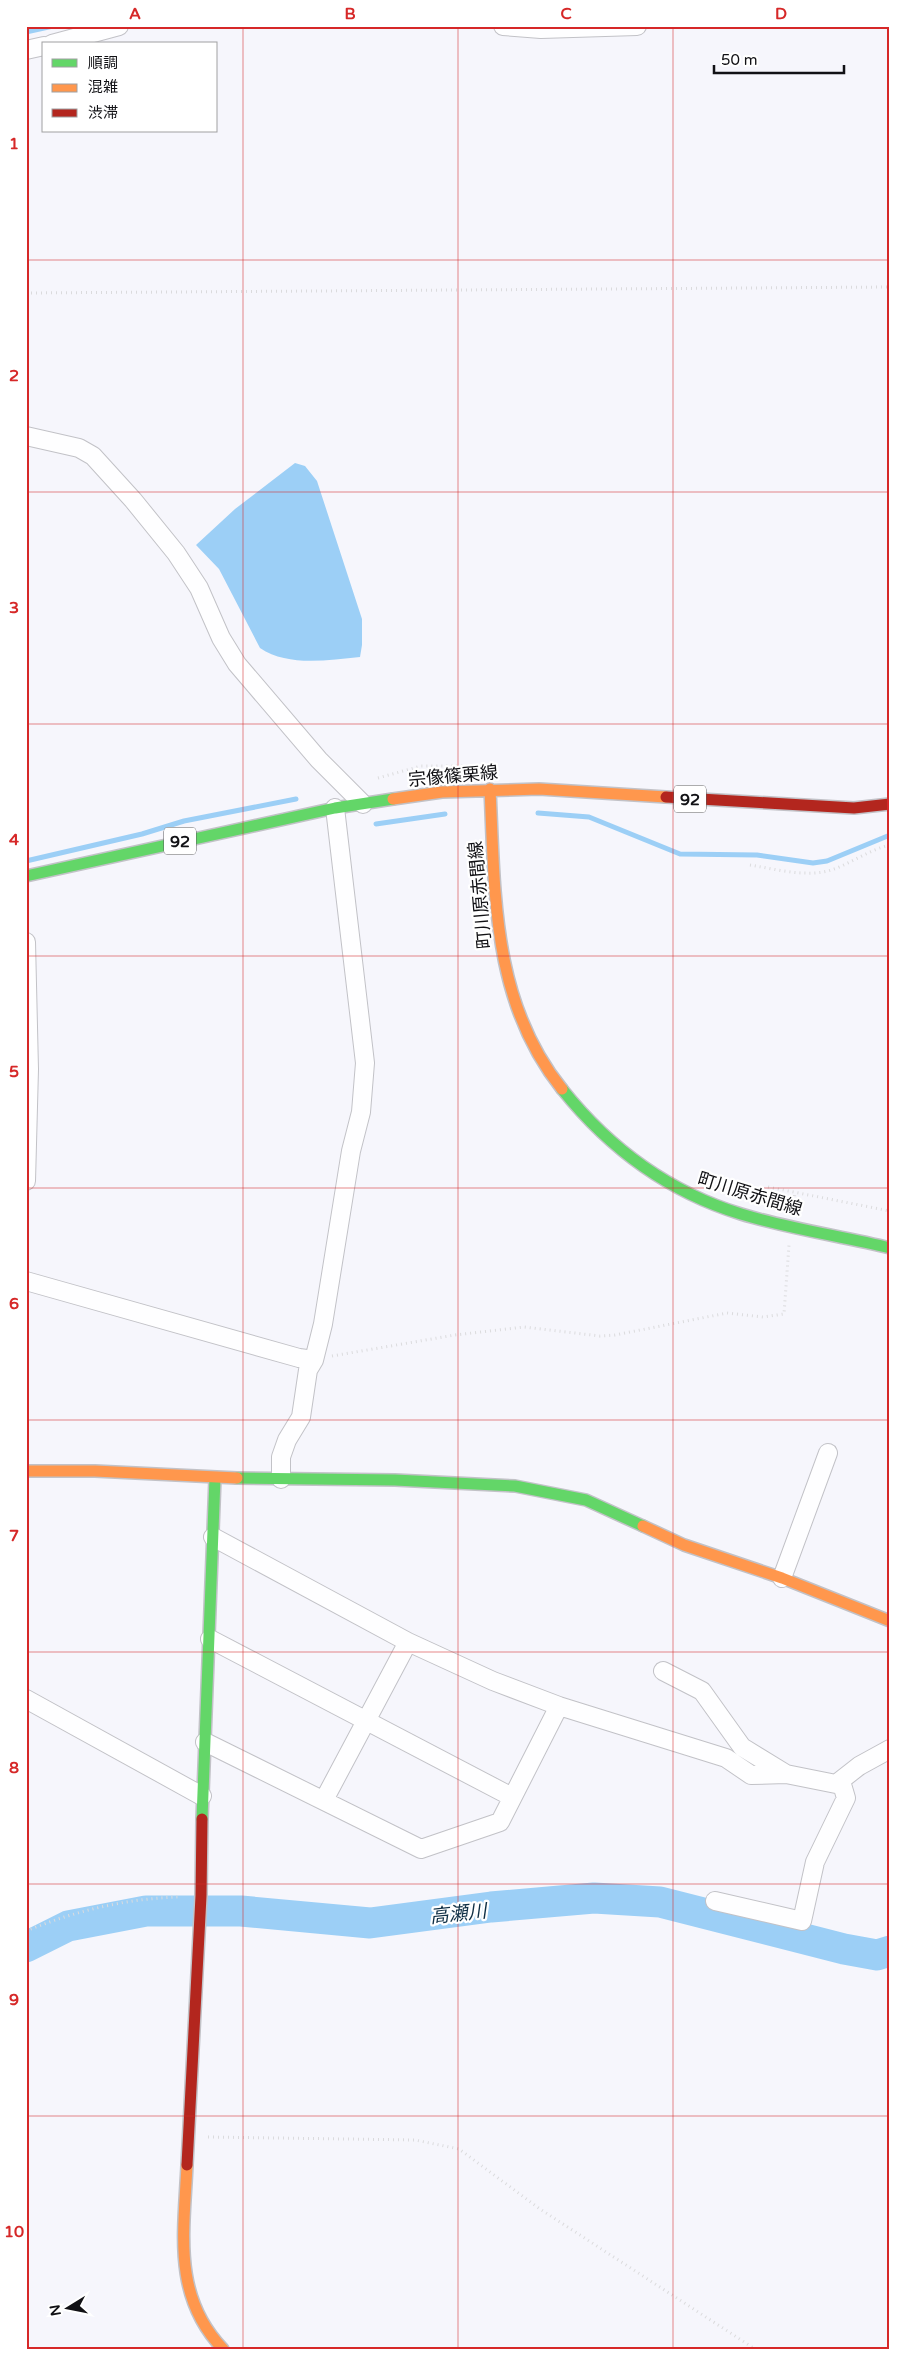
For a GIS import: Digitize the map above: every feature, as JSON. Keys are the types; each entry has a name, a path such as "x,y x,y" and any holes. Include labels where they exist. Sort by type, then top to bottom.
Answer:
{"street":[{"path":"59,42 119,26"},
{"path":"503,26 541,29 637,26"},
{"path":"26,50 42,46"},
{"path":"26,436 79,448 99,462 176,552 199,588 221,638 237,664 319,760 363,804"},
{"name":"宗像篠栗線","path":"26,876 335,808 442,792 490,789 539,789 826,807 854,808 890,804"},
{"name":"町川原赤間線","path":"490,789 498,923 504,966 516,1006 526,1030 560,1086 578,1111 627,1156 690,1195 722,1208 790,1226 890,1248"},
{"path":"281,1479 281,1457 287,1440 301,1417 308,1370 314,1360 322,1324 351,1151 361,1112 365,1063 335,808"},
{"path":"26,942 29,1069 26,1181"},
{"path":"26,1281 299,1358 314,1360"},
{"path":"782,1578 828,1453"},
{"path":"27,1474 94,1471 215,1478 394,1480 515,1486 586,1500 684,1545 782,1578 890,1621"},
{"path":"214,2346 198,2318 185,2278 183,2251 201,1896 202,1796 210,1639 215,1478"},
{"path":"213,1537 408,1642 493,1681 559,1706 726,1758 751,1775 786,1774 836,1784 859,1766 890,1749"},
{"path":"210,1639 512,1797"},
{"path":"324,1800 408,1642"},
{"path":"663,1671 702,1691 742,1747 786,1774"},
{"path":"26,1699 202,1796"},
{"path":"205,1742 421,1849 500,1822 559,1706"},
{"path":"715,1901 802,1921 815,1862 846,1798 840,1781"}],"path":[{"path":"26,293 890,287"},
{"path":"750,865 809,874 829,870 880,847 890,845"},
{"path":"768,1187 890,1211"},
{"path":"314,1360 455,1335 524,1327 600,1336 615,1335 727,1313 763,1317 784,1314 790,1226"},
{"path":"26,1931 59,1918 148,1898 201,1896"},
{"path":"188,2137 415,2140 459,2149 540,2209 755,2349"}],"water":[{"path":"295,463 305,466 317,481 362,619 360,657 308,661 295,660 271,654 260,648 219,569 196,545 235,509"}],"waterway":[{"path":"26,32 53,26"},
{"path":"26,861 142,834 184,821 296,799"},
{"path":"538,813 589,817 680,854 757,855 813,863 827,861 890,835"},
{"path":"376,824 445,814"},
{"name":"高瀬川","path":"26,1947 68,1926 146,1911 241,1911 370,1923 491,1907 594,1898 660,1902 844,1949 877,1955 890,1951"}],"traffic: fast":[{"path":"26,876 335,808 393,799"},
{"path":"562,1089 580,1110 620,1149 665,1180 689,1193 715,1205 759,1219 890,1248"},
{"path":"202,1819 215,1478"},
{"path":"237,1478 395,1480 515,1486 586,1500 643,1526"}],"traffic: slow":[{"path":"490,789 497,908 510,984 522,1020 539,1055 562,1089"},
{"path":"393,799 442,792 539,789 666,797"},
{"path":"26,1471 95,1471 237,1478"},
{"path":"643,1526 684,1545 782,1578 890,1621"},
{"path":"187,2165 184,2239 188,2285 195,2307 207,2329 223,2349"}],"traffic: jam":[{"path":"666,797 854,808 890,804"},
{"path":"187,2165 201,1896 202,1819"}]}
